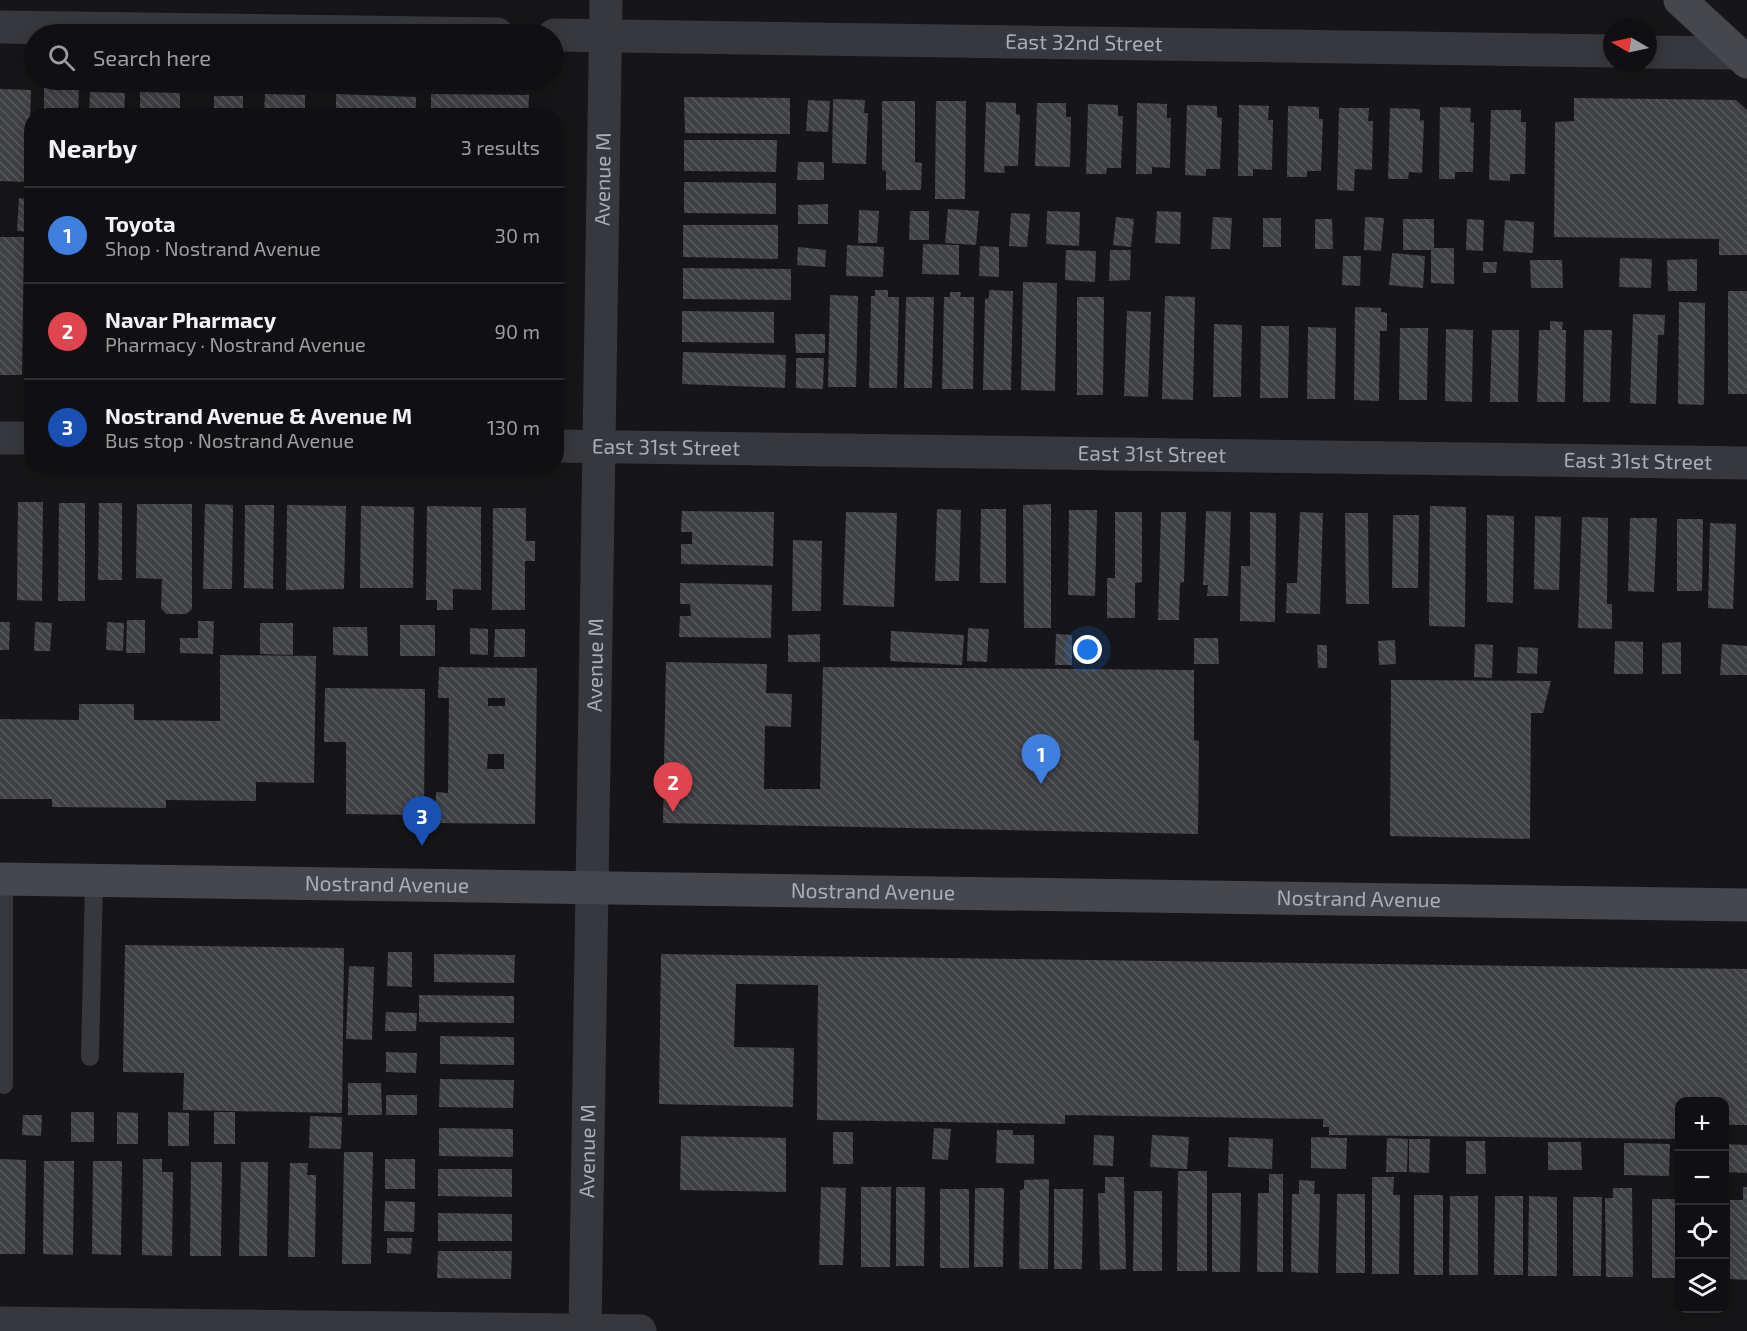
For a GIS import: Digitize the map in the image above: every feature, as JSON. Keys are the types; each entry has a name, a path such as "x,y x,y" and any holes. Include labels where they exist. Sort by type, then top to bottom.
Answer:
{"main road":[{"path":"1680,0 1742,57"},
{"name":"Nostrand Avenue","path":"2,879 1747,904"}],"street":[{"name":"Avenue M","path":"585,1330 606,0"},
{"path":"0,27 24,27"},
{"name":"East 32nd Street","path":"564,35 1603,51"},
{"path":"1657,52 1742,57"},
{"path":"0,438 24,438"},
{"name":"East 31st Street","path":"564,446 1747,463"},
{"path":"0,1323 640,1331"}],"lane":[{"path":"2,879 4,1085"},
{"path":"90,1057 94,880"}],"building":[{"path":"0,89 31,90 30,108 24,108 24,182 0,181"},
{"path":"44,90 79,90 78,108 44,108"},
{"path":"90,92 125,93 124,108 89,108"},
{"path":"140,92 180,93 180,108 140,108"},
{"path":"265,94 305,95 305,108 264,108"},
{"path":"336,94 416,97 416,108 336,108"},
{"path":"431,94 529,95 528,108 431,108"},
{"path":"214,96 243,96 243,108 214,108"},
{"path":"684,97 790,98 790,134 685,133"},
{"path":"1574,98 1736,100 1747,110 1747,255 1719,255 1719,239 1554,237 1555,122 1574,121"},
{"path":"833,99 865,100 864,113 868,113 866,164 832,163"},
{"path":"808,100 830,101 828,132 806,131"},
{"path":"882,101 915,101 915,162 922,163 921,190 886,190 886,171 882,170"},
{"path":"936,101 966,101 965,199 935,199"},
{"path":"986,102 1016,103 1016,114 1020,115 1018,166 1004,166 1005,173 984,172"},
{"path":"1037,103 1066,103 1066,117 1071,117 1070,167 1035,166"},
{"path":"1137,103 1167,104 1167,118 1171,118 1170,168 1152,167 1152,174 1136,174"},
{"path":"1088,104 1118,105 1118,116 1123,116 1121,168 1107,168 1106,174 1086,174"},
{"path":"1187,105 1217,106 1217,117 1222,118 1220,169 1206,169 1206,176 1185,175"},
{"path":"1239,105 1269,106 1268,120 1273,120 1272,170 1253,169 1253,176 1238,176"},
{"path":"1288,106 1319,107 1319,119 1323,119 1321,171 1307,171 1307,177 1287,177"},
{"path":"1440,107 1471,108 1470,122 1474,123 1473,172 1455,172 1455,179 1439,179"},
{"path":"1339,108 1369,108 1368,121 1373,121 1372,170 1355,169 1354,191 1337,190"},
{"path":"1390,108 1420,109 1420,121 1424,120 1422,173 1409,172 1408,179 1388,179"},
{"path":"1491,110 1521,110 1521,122 1526,122 1525,174 1510,174 1510,181 1489,180"},
{"path":"684,140 777,140 776,172 684,171"},
{"path":"798,162 824,162 824,180 797,180"},
{"path":"684,182 776,183 776,214 684,213"},
{"path":"19,198 24,198 24,231 17,231"},
{"path":"828,204 828,224 798,224 798,205"},
{"path":"948,209 979,211 976,245 945,243"},
{"path":"859,210 879,211 877,243 858,243"},
{"path":"910,211 929,211 929,240 909,240"},
{"path":"1047,211 1080,212 1079,246 1046,244"},
{"path":"1157,211 1181,212 1180,244 1155,243"},
{"path":"1011,213 1030,214 1027,247 1009,246"},
{"path":"1116,217 1134,219 1131,247 1113,245"},
{"path":"1213,217 1232,218 1230,249 1211,249"},
{"path":"1365,217 1384,218 1381,251 1364,250"},
{"path":"1263,218 1281,218 1281,247 1263,247"},
{"path":"1315,219 1332,219 1333,249 1315,249"},
{"path":"1403,219 1434,219 1434,248 1454,248 1454,284 1431,283 1431,250 1403,250"},
{"path":"1467,219 1484,220 1483,251 1466,250"},
{"path":"1505,220 1534,222 1533,253 1503,251"},
{"path":"683,225 778,225 778,259 683,257"},
{"path":"0,237 24,237 22,375 0,375"},
{"path":"923,244 959,245 959,275 922,274"},
{"path":"847,245 884,247 883,277 846,276"},
{"path":"980,246 999,247 999,277 979,276"},
{"path":"798,247 826,250 825,267 797,265"},
{"path":"1066,250 1096,251 1095,282 1065,280"},
{"path":"1110,250 1131,250 1130,280 1109,281"},
{"path":"1392,253 1425,256 1423,288 1389,285"},
{"path":"1343,256 1361,256 1360,286 1342,285"},
{"path":"1620,258 1652,259 1651,288 1619,287"},
{"path":"1697,259 1697,291 1668,291 1667,260"},
{"path":"1530,260 1562,260 1563,288 1531,288"},
{"path":"1483,262 1497,262 1496,273 1483,273"},
{"path":"683,268 791,269 791,300 683,299"},
{"path":"1023,282 1057,283 1055,391 1021,390"},
{"path":"875,290 888,290 888,297 899,297 897,388 869,388 871,296 875,296"},
{"path":"989,290 1013,291 1011,390 983,390 985,299 989,298"},
{"path":"1728,291 1747,291 1747,394 1728,394"},
{"path":"950,292 961,292 960,297 974,297 973,389 942,389 944,297 950,297"},
{"path":"830,295 858,296 856,387 828,387"},
{"path":"1165,296 1195,297 1193,400 1162,399"},
{"path":"906,297 934,297 932,388 904,388"},
{"path":"1077,297 1104,297 1103,395 1077,395"},
{"path":"1679,302 1705,303 1704,405 1678,404"},
{"path":"1355,307 1381,308 1381,312 1387,313 1387,331 1380,331 1379,401 1354,400"},
{"path":"682,311 774,312 774,343 682,342"},
{"path":"1127,311 1151,312 1148,397 1124,396"},
{"path":"1633,314 1665,315 1664,335 1658,335 1656,404 1630,403"},
{"path":"1550,321 1563,322 1562,330 1566,330 1565,402 1537,402 1539,330 1550,330"},
{"path":"1214,324 1242,325 1241,397 1213,397"},
{"path":"1261,326 1289,326 1288,398 1260,398"},
{"path":"1308,327 1336,328 1335,399 1307,399"},
{"path":"1400,328 1428,328 1427,400 1399,400"},
{"path":"1446,329 1473,330 1472,402 1445,401"},
{"path":"1492,330 1519,330 1518,402 1490,402"},
{"path":"1584,330 1612,330 1610,402 1583,402"},
{"path":"795,334 825,334 825,353 796,353"},
{"path":"683,352 786,355 785,388 682,384"},
{"path":"796,358 824,358 823,389 796,388"},
{"path":"18,502 43,502 42,601 17,600"},
{"path":"59,503 85,503 85,601 58,601"},
{"path":"99,503 122,503 122,580 98,580"},
{"path":"137,504 192,504 192,609 186,614 166,614 161,608 162,579 136,578"},
{"path":"205,504 233,505 232,589 203,589"},
{"path":"1051,504 1051,628 1024,628 1023,505"},
{"path":"245,505 274,505 273,589 244,588"},
{"path":"287,505 346,506 344,589 286,590"},
{"path":"361,506 414,507 413,588 360,588"},
{"path":"427,506 481,507 481,590 453,589 453,610 437,610 437,600 426,600"},
{"path":"1430,506 1466,507 1465,627 1429,626"},
{"path":"493,508 526,508 526,541 535,541 535,561 525,561 525,610 492,610"},
{"path":"937,509 961,510 959,581 935,581"},
{"path":"981,509 1006,509 1006,583 980,583"},
{"path":"1069,510 1097,510 1095,596 1068,595"},
{"path":"682,511 774,512 773,566 681,564 681,544 692,544 692,532 681,532"},
{"path":"1206,511 1231,512 1228,596 1207,596 1208,585 1203,585"},
{"path":"846,512 897,513 894,607 843,605"},
{"path":"1115,512 1142,512 1142,582 1135,583 1135,618 1107,618 1107,578 1115,578"},
{"path":"1161,512 1186,512 1184,582 1180,583 1179,620 1158,620"},
{"path":"1250,512 1276,513 1275,622 1240,621 1241,566 1250,566"},
{"path":"1300,512 1323,513 1320,614 1286,613 1287,583 1297,583"},
{"path":"1345,513 1368,513 1369,604 1346,604"},
{"path":"1393,515 1419,515 1418,588 1392,588"},
{"path":"1487,515 1514,516 1513,603 1487,602"},
{"path":"1535,516 1561,517 1559,590 1534,589"},
{"path":"1582,517 1608,518 1607,604 1612,604 1612,629 1578,628"},
{"path":"1630,518 1657,518 1654,592 1628,591"},
{"path":"1677,519 1703,519 1702,591 1677,591"},
{"path":"1710,523 1736,524 1733,609 1708,608"},
{"path":"793,540 822,541 821,611 792,611"},
{"path":"680,583 772,585 771,638 679,637 680,616 691,616 690,604 680,604"},
{"path":"127,620 145,620 145,653 126,653"},
{"path":"198,621 214,621 213,654 180,653 180,638 198,638"},
{"path":"0,622 10,622 9,650 0,650"},
{"path":"35,622 52,623 50,651 34,651"},
{"path":"107,622 124,623 123,651 106,650"},
{"path":"260,623 293,623 293,655 260,654"},
{"path":"400,625 435,625 435,656 400,656"},
{"path":"333,627 367,627 368,656 333,655"},
{"path":"470,628 488,629 488,655 470,654"},
{"path":"968,628 989,629 987,662 967,661"},
{"path":"495,629 525,629 525,657 494,657"},
{"path":"891,631 964,635 962,665 890,661"},
{"path":"820,634 820,662 788,662 788,635"},
{"path":"1056,634 1072,635 1072,665 1055,665"},
{"path":"1194,638 1218,638 1219,664 1194,664"},
{"path":"1395,640 1396,664 1379,665 1378,641"},
{"path":"1615,641 1643,642 1643,674 1614,674"},
{"path":"1681,642 1681,674 1662,674 1662,643"},
{"path":"1475,644 1493,645 1492,678 1474,677"},
{"path":"1722,644 1747,646 1747,675 1720,675"},
{"path":"1317,645 1327,645 1327,668 1318,668"},
{"path":"1518,647 1538,648 1537,674 1517,673"},
{"path":"220,655 316,656 314,783 256,782 256,801 166,800 166,808 52,807 52,799 0,799 0,719 79,720 79,704 134,704 134,720 220,721"},
{"path":"666,662 767,664 766,693 792,694 791,727 765,726 764,789 820,789 823,667 1194,670 1194,740 1199,741 1198,834 663,823"},
{"path":"439,667 537,668 535,824 435,823 436,792 448,793 449,698 438,698","holes":["488,698 505,698 505,706 488,706","488,754 504,754 504,769 487,769"]},
{"path":"1391,680 1551,681 1543,713 1531,713 1530,839 1390,836"},
{"path":"325,688 425,689 424,815 346,814 346,742 324,742"},
{"path":"125,945 344,948 342,1113 183,1110 184,1073 123,1072"},
{"path":"388,952 412,952 412,987 387,986"},
{"path":"434,954 515,955 514,983 434,982"},
{"path":"661,954 1747,969 1747,1125 1729,1125 1729,1097 1675,1097 1675,1139 1329,1135 1329,1127 1323,1127 1323,1119 1065,1115 1065,1124 817,1120 818,985 736,984 734,1047 794,1048 793,1107 659,1104"},
{"path":"349,966 374,967 372,1040 346,1039"},
{"path":"419,995 514,996 514,1023 419,1022"},
{"path":"386,1012 417,1013 416,1031 385,1031"},
{"path":"440,1036 514,1037 514,1065 440,1064"},
{"path":"386,1052 417,1053 416,1073 386,1072"},
{"path":"440,1079 514,1080 513,1108 439,1107"},
{"path":"348,1083 381,1083 382,1115 348,1115"},
{"path":"386,1095 417,1095 417,1115 386,1115"},
{"path":"71,1112 94,1112 94,1142 71,1142"},
{"path":"117,1112 138,1113 138,1144 117,1144"},
{"path":"168,1112 189,1113 189,1146 168,1146"},
{"path":"214,1112 235,1112 235,1144 214,1144"},
{"path":"23,1115 42,1115 41,1136 22,1135"},
{"path":"310,1116 342,1117 341,1149 309,1148"},
{"path":"439,1128 513,1129 513,1157 439,1156"},
{"path":"934,1128 951,1129 948,1160 932,1159"},
{"path":"997,1130 1013,1130 1013,1135 1034,1135 1034,1164 996,1163"},
{"path":"833,1132 853,1132 853,1164 833,1164"},
{"path":"1094,1135 1114,1136 1113,1166 1093,1165"},
{"path":"1152,1135 1189,1137 1187,1169 1150,1167"},
{"path":"681,1136 786,1138 786,1192 680,1190"},
{"path":"1229,1137 1273,1139 1272,1169 1228,1167"},
{"path":"1311,1137 1347,1138 1346,1169 1311,1168"},
{"path":"1387,1138 1408,1139 1407,1172 1386,1172"},
{"path":"1409,1139 1430,1139 1429,1173 1409,1172"},
{"path":"1466,1141 1485,1141 1486,1174 1466,1174"},
{"path":"1548,1142 1581,1142 1582,1170 1548,1170"},
{"path":"1624,1143 1670,1144 1669,1176 1624,1175"},
{"path":"1729,1144 1747,1145 1747,1173 1729,1172"},
{"path":"344,1152 373,1152 371,1264 342,1264"},
{"path":"0,1159 26,1160 25,1254 0,1254"},
{"path":"143,1159 162,1159 162,1172 173,1172 172,1256 142,1255"},
{"path":"385,1159 415,1159 415,1189 385,1189"},
{"path":"44,1161 74,1161 73,1255 43,1254"},
{"path":"93,1161 122,1161 121,1255 92,1254"},
{"path":"191,1162 222,1162 221,1256 190,1256"},
{"path":"241,1162 268,1162 267,1256 239,1256"},
{"path":"290,1163 308,1163 307,1175 316,1175 315,1257 288,1257"},
{"path":"438,1169 512,1169 512,1197 438,1196"},
{"path":"1178,1171 1207,1171 1207,1271 1177,1271"},
{"path":"1269,1174 1283,1174 1283,1272 1257,1272 1258,1193 1269,1193"},
{"path":"1105,1177 1124,1177 1126,1269 1100,1270 1098,1193 1105,1193"},
{"path":"1372,1177 1394,1177 1393,1195 1400,1195 1399,1274 1372,1274"},
{"path":"1049,1179 1048,1269 1019,1269 1020,1190 1024,1189 1024,1180"},
{"path":"1299,1180 1315,1181 1314,1194 1320,1194 1318,1273 1291,1272 1292,1194 1299,1194"},
{"path":"821,1187 846,1188 843,1265 819,1265"},
{"path":"861,1187 891,1187 890,1267 861,1267"},
{"path":"896,1187 925,1187 924,1266 896,1266"},
{"path":"1743,1187 1747,1187 1747,1280 1730,1279 1730,1200 1743,1200"},
{"path":"975,1188 1004,1188 1003,1267 974,1267"},
{"path":"1613,1188 1632,1188 1633,1277 1606,1277 1605,1198 1613,1198"},
{"path":"940,1189 969,1189 969,1268 940,1268"},
{"path":"1054,1189 1083,1189 1082,1269 1054,1269"},
{"path":"1134,1191 1162,1191 1162,1271 1133,1271"},
{"path":"1212,1193 1241,1193 1240,1272 1212,1272"},
{"path":"1337,1194 1365,1194 1365,1273 1336,1273"},
{"path":"1414,1195 1443,1195 1443,1275 1414,1275"},
{"path":"1450,1196 1478,1196 1478,1275 1449,1275"},
{"path":"1495,1196 1523,1196 1523,1275 1494,1275"},
{"path":"1529,1196 1557,1197 1557,1276 1528,1276"},
{"path":"1573,1197 1602,1197 1601,1276 1573,1276"},
{"path":"1652,1199 1675,1199 1675,1278 1652,1278"},
{"path":"385,1201 415,1202 414,1232 384,1231"},
{"path":"438,1213 512,1214 512,1241 438,1241"},
{"path":"387,1238 412,1238 411,1254 387,1253"},
{"path":"438,1251 512,1251 511,1279 437,1278"}],"place":[{"name":"Toyota","path":"1041,784"},
{"name":"Navar Pharmacy","path":"673,812"},
{"name":"Nostrand Avenue & Avenue M","path":"422,846"}]}
